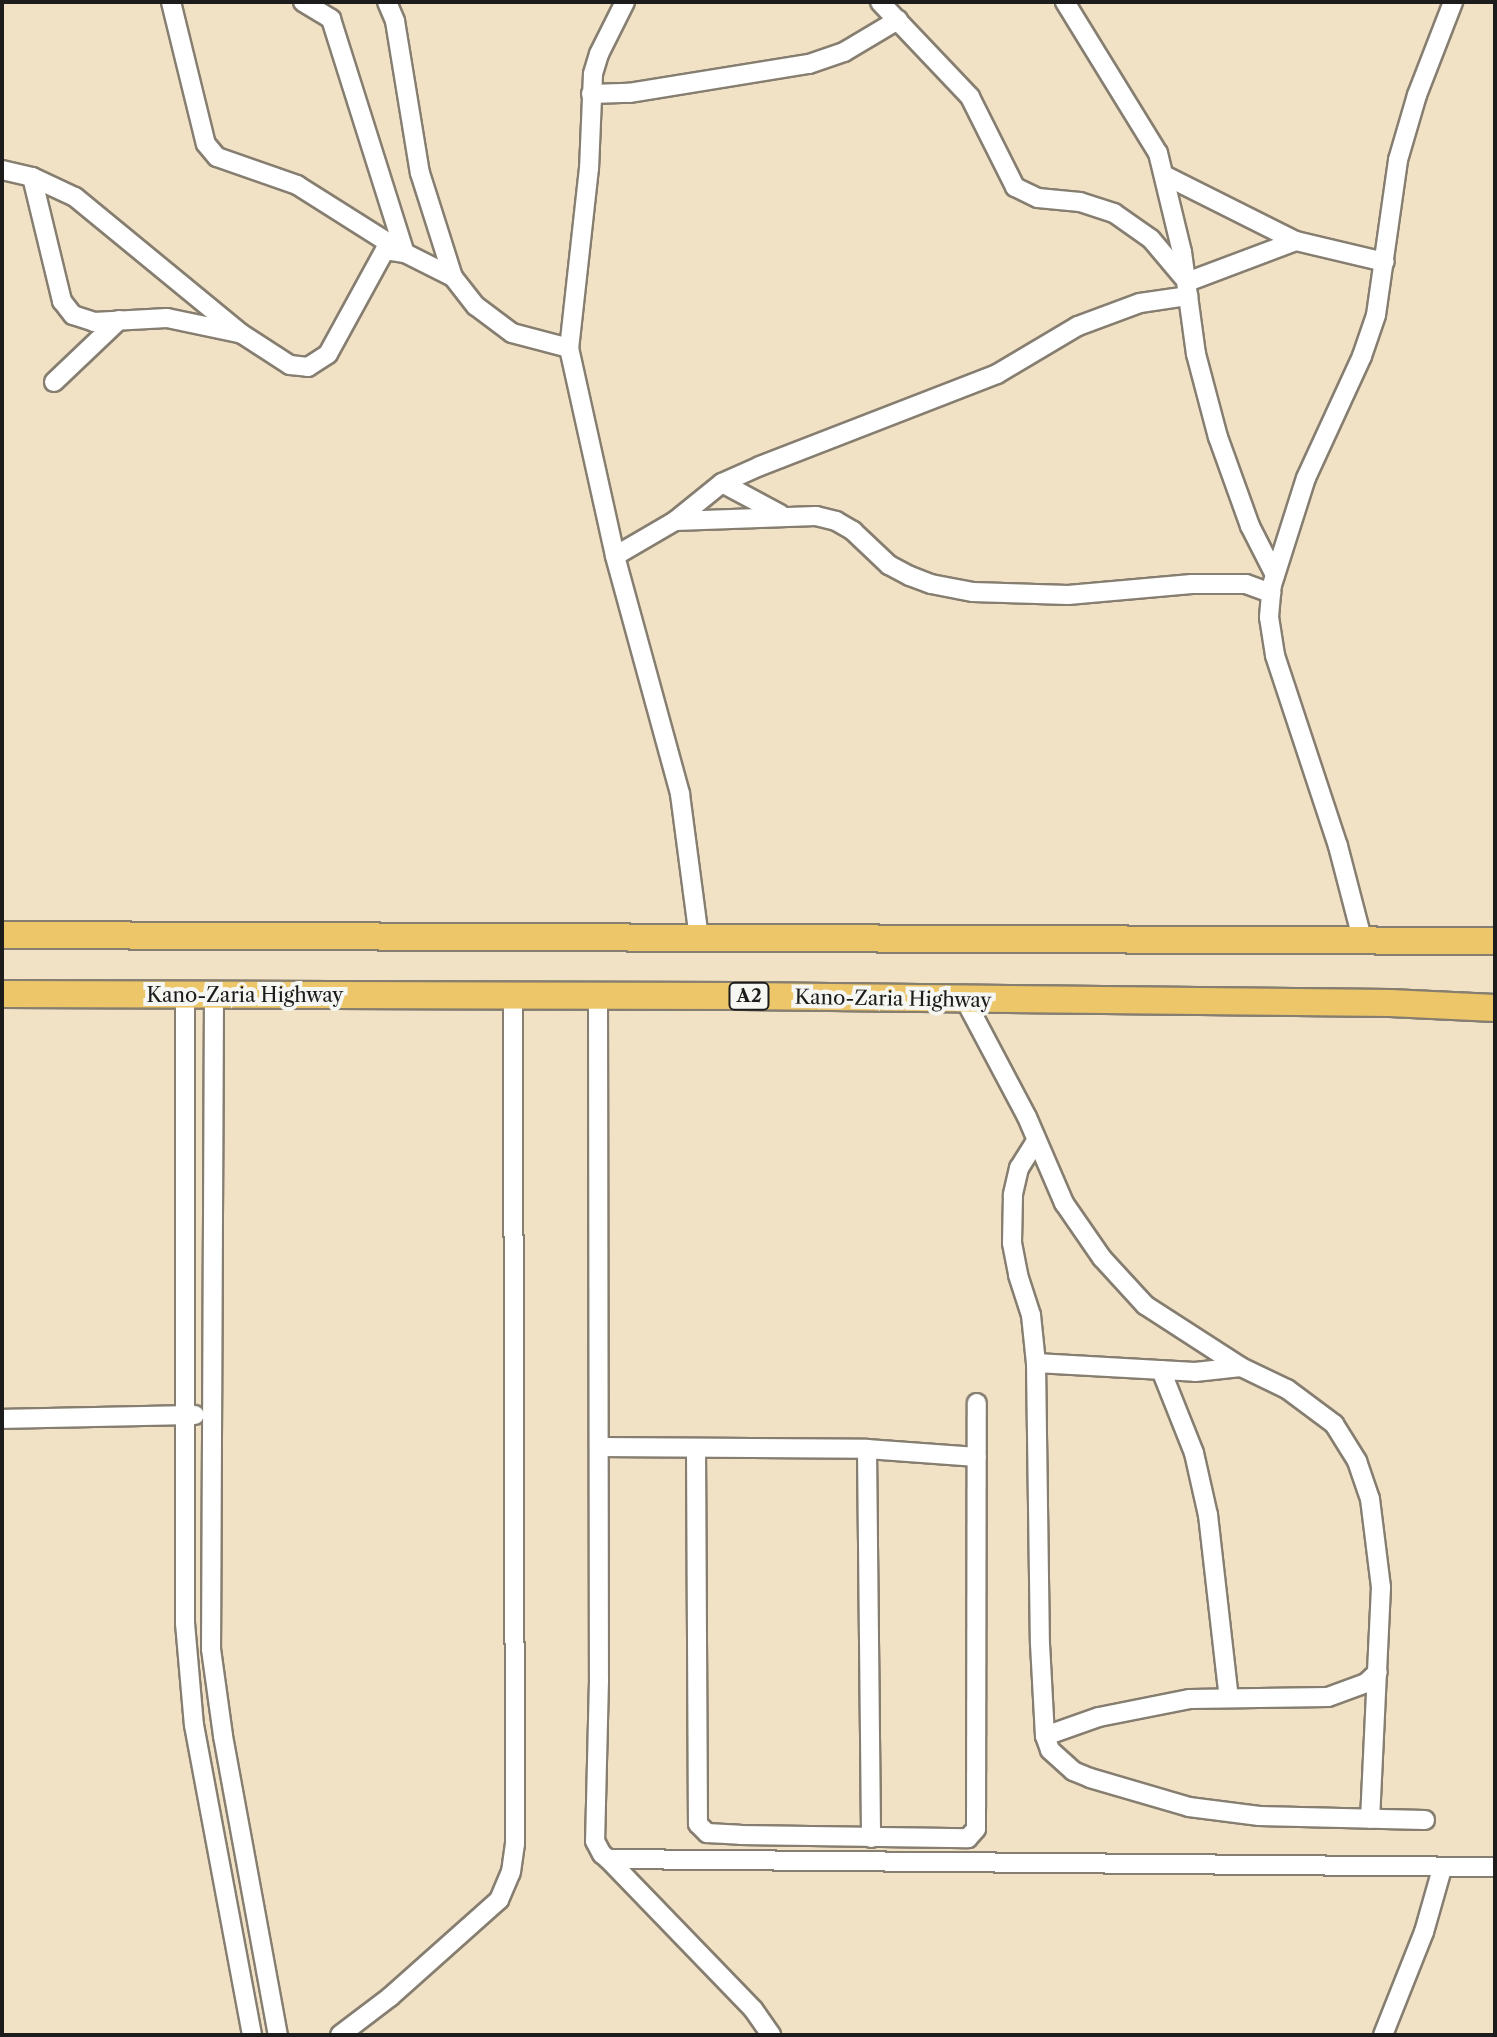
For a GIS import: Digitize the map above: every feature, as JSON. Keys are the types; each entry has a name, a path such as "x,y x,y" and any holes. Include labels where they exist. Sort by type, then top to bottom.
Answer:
{"highway":[{"path":"2,935 298,933 699,939 1495,941"},
{"name":"Kano-Zaria Highway","path":"2,994 1390,1003 1495,1008"}],"street":[{"path":"171,2 206,144 217,157 297,185 405,253 453,277"},
{"path":"303,2 331,19 405,253"},
{"path":"387,2 397,36 420,173 453,277 476,306 512,333 569,348"},
{"path":"625,2 599,54 591,94 589,168 569,348 615,556 680,794 699,939"},
{"path":"880,2 970,97 1015,187 1038,198 1080,202 1114,213 1151,239 1173,261 1187,289"},
{"path":"1065,2 1158,153 1166,176 1196,354 1218,437 1273,584"},
{"path":"1363,942 1338,846 1275,655 1269,617 1273,584 1306,478 1362,356 1376,315 1385,262 1388,213 1398,160 1417,95 1453,2"},
{"path":"591,94 629,93 809,64 844,52 898,20"},
{"path":"2,170 32,177 75,197 242,334 290,365 308,367 328,354 385,250 405,253"},
{"path":"1166,176 1296,241 1385,262"},
{"path":"32,177 66,310 94,322 167,318 242,334"},
{"path":"615,556 675,521 722,483 824,438 997,374 1078,326 1187,289 1296,241"},
{"path":"54,382 119,320"},
{"path":"722,483 780,514"},
{"path":"675,521 780,514 816,516 836,521 853,531 889,565 931,584 952,589 1036,596 1192,584 1273,584"},
{"path":"185,996 183,1586 190,1694 252,2035"},
{"path":"214,996 210,1606 215,1684 278,2035"},
{"path":"340,2035 390,1997 499,1900 511,1872 515,1844 513,996"},
{"path":"598,996 599,1447 595,1841 608,1859 753,2009 771,2035"},
{"path":"965,1000 1064,1203 1112,1270 1145,1305 1241,1367 1287,1389 1334,1424 1357,1461 1370,1499 1381,1587 1370,1819"},
{"path":"1036,1141 1019,1168 1013,1195 1012,1243 1031,1315 1036,1363 1045,1736 1050,1750 1073,1771 1189,1807 1259,1816 1425,1820"},
{"path":"1036,1363 1195,1372 1241,1367"},
{"path":"1161,1370 1194,1453 1208,1515 1229,1698"},
{"path":"696,1448 698,1824 707,1833 968,1838 976,1832 977,1403"},
{"path":"2,1419 183,1414 210,1417"},
{"path":"599,1447 867,1449 977,1457"},
{"path":"867,1449 871,1838"},
{"path":"1045,1736 1099,1717 1190,1699 1328,1697 1366,1683 1378,1672"},
{"path":"608,1859 1442,1869 1495,1867"},
{"path":"1383,2035 1424,1932 1442,1869"}]}
